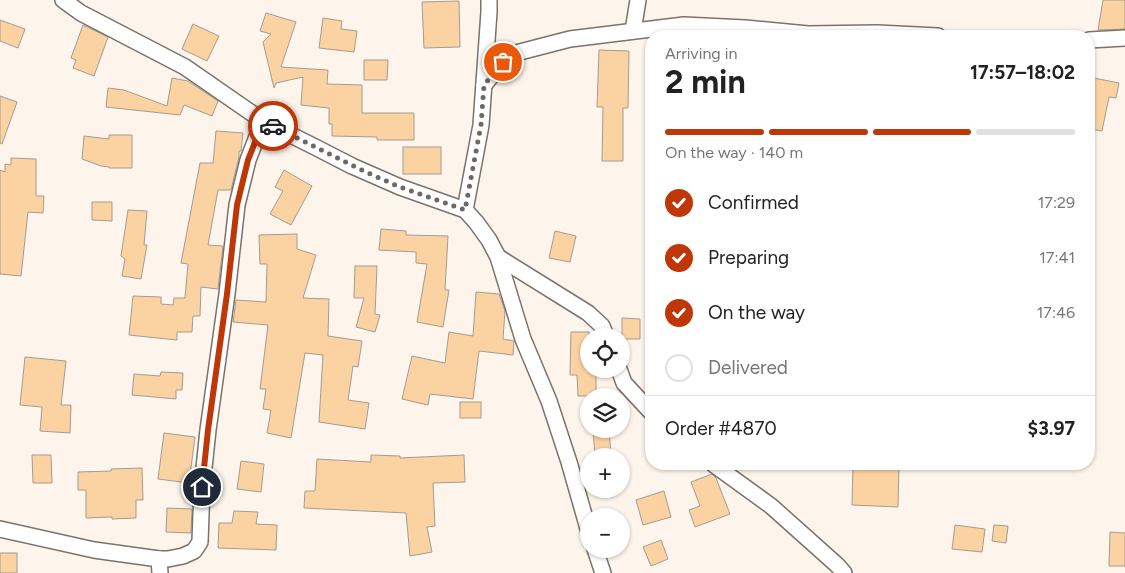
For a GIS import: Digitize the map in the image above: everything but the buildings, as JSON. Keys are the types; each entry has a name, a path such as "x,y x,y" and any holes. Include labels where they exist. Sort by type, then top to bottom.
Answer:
{"street":[{"path":"63,0 81,13 185,67 263,122 315,146 352,166 400,187 465,210 489,240 498,257 523,339 549,401 582,508"},
{"path":"465,210 481,125 489,0"},
{"path":"634,31 638,0"},
{"path":"484,85 503,62 516,53 570,39 684,25 753,30"},
{"path":"1095,40 1125,38"},
{"path":"0,529 160,566 168,559 183,556 194,551 200,542 202,487 208,430 237,205 248,160 263,122"},
{"path":"498,257 595,318 603,328"},
{"path":"622,378 624,383 645,406"},
{"path":"721,470 771,506 844,573"},
{"path":"598,558 603,573"}],"way so far":[{"path":"273,126 352,166 400,187 465,210 481,125 484,85 503,62"}],"route":[{"path":"202,487 237,205 248,160 263,122 273,126"}]}
